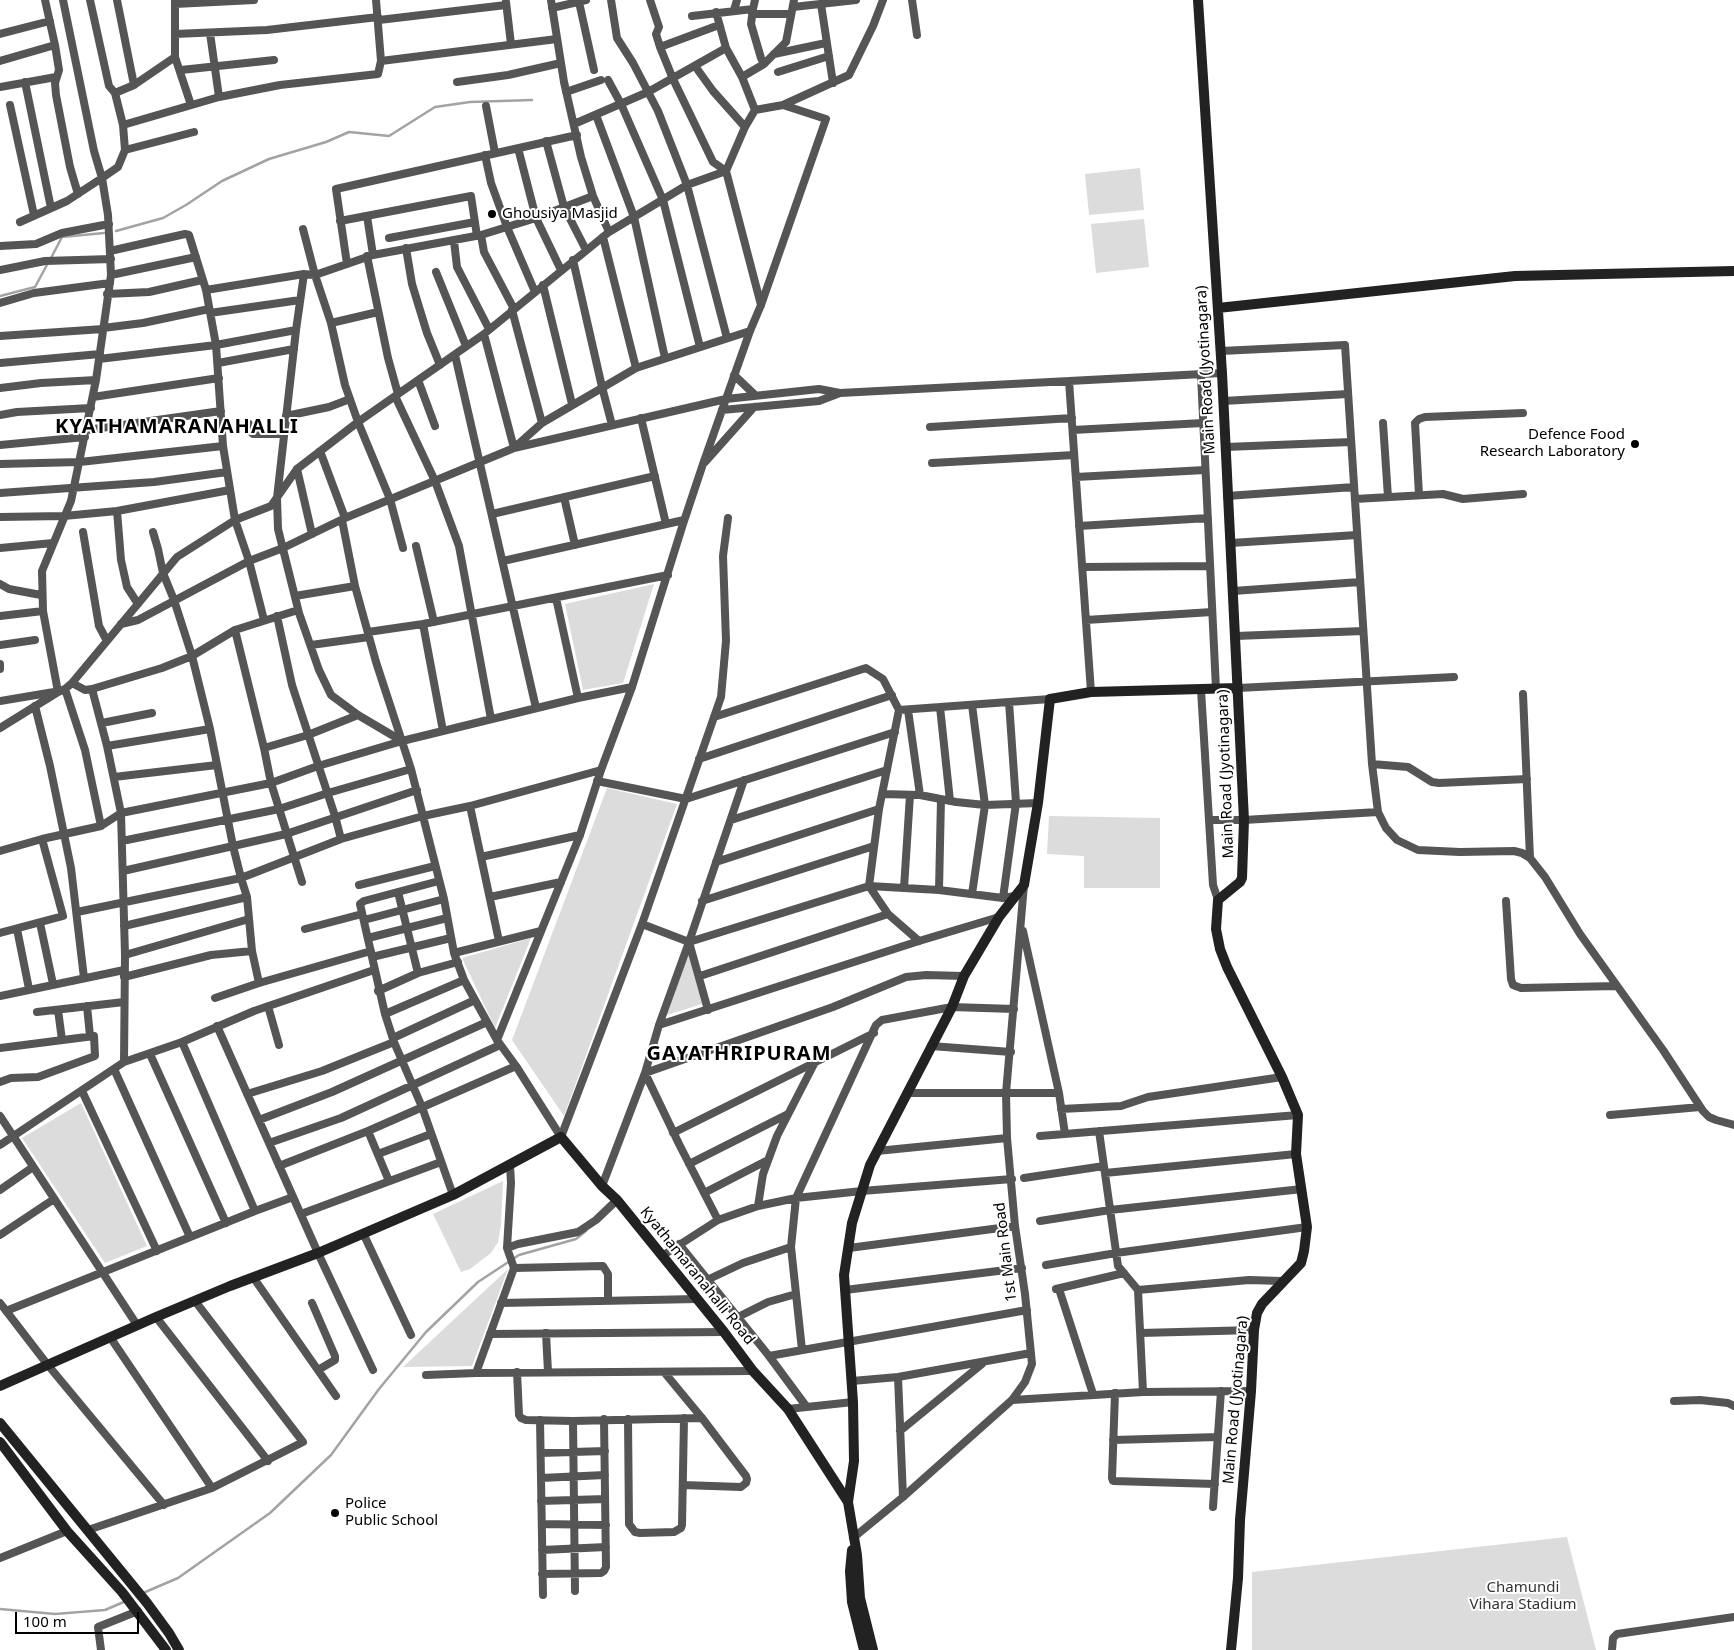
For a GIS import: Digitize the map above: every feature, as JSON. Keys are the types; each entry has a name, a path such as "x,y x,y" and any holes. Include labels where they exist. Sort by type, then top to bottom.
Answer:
{"street":[{"path":"45,0 59,70 56,77 56,95 70,167 78,194"},
{"path":"63,0 94,151 102,178 109,224 110,279 96,380 80,462 71,501 42,570 41,595 43,611 62,690 85,750 101,826"},
{"path":"20,222 78,194 102,178 118,167 125,150 123,125 114,93 109,86 90,0"},
{"path":"117,0 134,86"},
{"path":"191,105 175,57 175,2 254,0"},
{"path":"123,125 219,97 280,85 378,74 381,61 379,18 376,0"},
{"path":"611,0 617,38 634,63 658,111 687,185 726,338"},
{"path":"650,0 658,27 656,34 660,48 673,79 713,162 726,171"},
{"path":"734,10 737,0"},
{"path":"755,0 750,24 764,64"},
{"path":"692,16 734,10 752,12 856,0"},
{"path":"761,305 726,171 745,127 755,110 783,105 849,75 873,26 883,0"},
{"path":"912,0 917,35"},
{"name":"Main Road (Jyotinagara)","path":"1198,0 1221,351 1244,820 1242,878 1240,882 1218,900 1216,929 1220,949 1282,1078 1298,1116 1296,1154 1307,1228 1301,1263 1282,1281 1259,1309 1254,1330 1240,1520 1238,1578 1231,1650"},
{"path":"594,70 583,1 552,4 566,92 581,157 606,235 636,368"},
{"path":"175,34 266,30 506,2 511,44"},
{"path":"821,4 833,82"},
{"path":"742,77 764,64 786,42 792,7"},
{"path":"48,12 64,9"},
{"path":"716,12 726,48 742,77 755,110"},
{"path":"0,34 50,21"},
{"path":"660,48 719,25"},
{"path":"210,33 219,97"},
{"path":"381,61 557,38"},
{"path":"774,54 826,43"},
{"path":"0,61 55,45"},
{"path":"574,124 648,92 726,48"},
{"path":"778,72 829,56"},
{"path":"114,93 134,86 175,57"},
{"path":"180,70 274,60"},
{"path":"457,82 508,76 561,63"},
{"path":"696,66 714,91 745,127"},
{"path":"0,87 56,77"},
{"path":"566,92 605,80 621,104 663,200 700,347"},
{"path":"25,82 51,208"},
{"path":"10,104 34,215"},
{"path":"269,1143 341,1118 498,1042 580,835 600,770 632,688 703,464 826,119 783,105"},
{"path":"486,106 495,153"},
{"path":"596,115 634,217 665,358"},
{"path":"125,150 194,132"},
{"path":"346,264 336,189 577,135"},
{"path":"546,141 564,207 586,250"},
{"path":"518,148 536,218 561,270"},
{"path":"485,155 491,183 507,227 535,292"},
{"path":"0,728 72,683 177,557 235,520 271,506 297,469 358,422 455,355 606,235 687,185 726,171"},
{"path":"340,221 470,196 484,252 513,310 542,423"},
{"path":"206,290 304,274 315,275 370,256 479,235 536,218 593,196"},
{"path":"367,216 370,256 378,312 397,395 435,481 459,546 491,719"},
{"path":"389,238 475,222"},
{"path":"0,246 36,244 62,233 109,224"},
{"path":"303,228 315,275 331,323 345,385 390,499 403,548"},
{"path":"0,270 45,261 110,255 188,234 206,290 216,344 223,446 235,520 264,620"},
{"path":"454,241 457,267 486,331 514,448"},
{"path":"406,248 412,284 427,333 440,365"},
{"path":"0,303 34,293 110,279 196,257"},
{"path":"573,260 612,425"},
{"path":"436,272 466,346"},
{"path":"1218,308 1515,276 1734,272"},
{"path":"304,274 276,498 278,529 298,610 319,670 331,696 358,716 402,741"},
{"path":"107,294 149,292 202,280"},
{"path":"543,285 572,404"},
{"path":"0,336 103,329 210,311 300,300"},
{"path":"331,323 378,312"},
{"path":"0,362 99,357 216,344 296,330"},
{"path":"514,448 542,423 636,368 750,331"},
{"path":"1221,351 1345,345 1372,764 1378,812 1386,828 1397,840 1418,850 1514,851 1530,858 1545,877 1580,934 1663,1050 1700,1107 1709,1117 1734,1125"},
{"path":"218,363 294,349"},
{"path":"455,355 536,708"},
{"path":"121,624 138,620 248,561 283,548 343,519 514,448 641,418 726,399 819,389 840,393 1222,374"},
{"path":"734,375 755,396"},
{"path":"1201,375 1216,689"},
{"path":"93,397 219,378"},
{"path":"0,388 41,383 96,380"},
{"path":"418,380 435,426"},
{"path":"1069,381 1091,692"},
{"path":"722,410 819,401 840,393"},
{"path":"1223,401 1348,394"},
{"path":"286,416 329,407 350,398"},
{"path":"703,464 754,407"},
{"path":"0,415 17,412 91,408"},
{"path":"0,445 221,411"},
{"path":"1419,495 1415,424 1419,419 1425,417 1523,413"},
{"path":"641,418 666,524"},
{"path":"930,427 1072,418"},
{"path":"1072,430 1203,423"},
{"path":"1383,423 1388,497"},
{"path":"249,424 250,431 253,434 284,434"},
{"path":"1226,447 1351,442"},
{"path":"0,464 80,462 223,446"},
{"name":"Kyathamaranahalli Road","path":"320,451 343,519 355,586 368,634 417,790 444,899 454,953 464,980 498,1042 516,1066 561,1137 602,1186 617,1200 724,1332 753,1371 788,1409 848,1502 857,1555 860,1598 873,1650"},
{"path":"932,463 1074,455"},
{"path":"297,469 312,534"},
{"path":"1076,478 1205,470"},
{"path":"0,493 154,482 227,472"},
{"path":"492,514 655,476"},
{"path":"1227,496 1354,487"},
{"path":"0,517 64,516 117,511 230,490"},
{"path":"1355,499 1443,494 1463,499 1522,494"},
{"path":"564,497 575,545"},
{"path":"117,511 121,560 128,587 138,604"},
{"path":"0,1386 156,1317 253,1277 318,1253 454,1195 561,1137 642,924 721,697 726,641 723,556 728,518"},
{"path":"1079,526 1208,518"},
{"path":"503,561 684,520"},
{"path":"83,532 99,626 107,641"},
{"path":"153,532 163,573 192,656 210,729 233,846 247,897 252,951 259,983"},
{"path":"1231,543 1357,535"},
{"path":"0,548 53,543"},
{"path":"416,546 434,622"},
{"path":"1082,567 1210,566"},
{"path":"311,645 513,607 668,575"},
{"path":"1234,590 1360,582"},
{"path":"0,584 4,590 41,595"},
{"path":"295,596 355,586"},
{"path":"556,598 578,698"},
{"path":"72,683 85,690 92,689 162,668 192,656 235,630 298,610"},
{"path":"0,616 43,611"},
{"path":"1086,620 1212,612"},
{"path":"277,616 292,685 328,793 341,839"},
{"path":"423,624 443,731"},
{"path":"235,630 271,783 302,882"},
{"path":"1236,636 1364,631"},
{"path":"0,645 35,640"},
{"path":"0,664 0,669"},
{"path":"714,717 866,668 883,679 899,710 879,809 869,886 888,914 919,941"},
{"path":"899,710 1050,699 1091,692 1201,690 1454,677"},
{"path":"0,851 42,838 101,826 121,812 271,783 318,766 402,741 578,698 632,688"},
{"path":"92,689 108,746 121,812 125,955 124,1062"},
{"path":"0,701 62,690"},
{"path":"1201,690 1213,885 1218,900"},
{"path":"1523,694 1530,858"},
{"path":"699,759 892,695"},
{"path":"848,1502 854,1461 853,1402 844,1275 852,1223 870,1165 952,1007 964,976 999,917 1024,885 1038,803 1050,699"},
{"path":"1003,898 1016,803 1009,702"},
{"path":"972,705 985,805 972,894"},
{"path":"35,706 50,766 71,868 84,978"},
{"path":"939,890 946,800 940,707"},
{"path":"908,710 920,795"},
{"path":"102,723 152,713"},
{"path":"264,748 308,735 358,716"},
{"path":"108,746 210,729"},
{"path":"597,781 686,799 895,732"},
{"path":"114,777 217,764"},
{"path":"1372,764 1408,767 1432,782 1439,784 1527,779"},
{"path":"122,841 278,808 411,769"},
{"path":"77,912 123,904 241,878 341,839 600,770"},
{"path":"732,820 887,770"},
{"path":"602,1186 645,1073 659,1025 732,820 744,780"},
{"path":"123,871 286,834 417,790"},
{"path":"882,794 920,795 985,805 1038,803"},
{"path":"904,888 910,795"},
{"path":"470,806 499,940"},
{"path":"716,862 879,809"},
{"path":"1209,820 1244,820 1378,812"},
{"path":"481,857 580,835"},
{"path":"0,933 63,916 42,838"},
{"path":"702,902 874,846"},
{"path":"358,885 435,866"},
{"path":"438,881 361,902 378,991 393,1040 422,1107 454,1195"},
{"path":"490,897 561,882"},
{"name":"1st Main Road","path":"853,1540 1012,1400 1025,1382 1032,1364 1022,1268 1015,1226 1007,1138 1006,1093 1024,885"},
{"path":"642,924 689,942 869,886 939,890 1003,898 1015,896"},
{"path":"398,892 418,973"},
{"path":"124,926 247,897"},
{"path":"305,929 444,899"},
{"path":"1506,901 1511,980 1513,985 1521,988 1617,986"},
{"path":"700,976 888,914"},
{"path":"659,1025 999,917"},
{"path":"368,938 447,918"},
{"path":"125,955 249,919"},
{"path":"40,923 53,984"},
{"path":"1021,923 1059,1093 1065,1134"},
{"path":"17,929 29,990"},
{"path":"454,953 499,940 541,931"},
{"path":"215,998 259,983 371,954 451,938"},
{"path":"689,942 708,1010"},
{"path":"0,996 84,978 124,973 211,956 252,951"},
{"path":"378,991 418,973 458,962"},
{"path":"0,1145 124,1062 182,1042 268,1006 374,970"},
{"path":"645,1073 833,1006 906,977 926,975 964,976"},
{"path":"385,1014 464,980"},
{"path":"248,1094 322,1071 393,1040 475,1000"},
{"path":"37,1012 124,1002"},
{"path":"87,1006 90,1036"},
{"path":"268,1006 279,1045"},
{"path":"802,1350 791,1247 796,1198 874,1033 876,1025 882,1020 952,1007 1014,1009"},
{"path":"58,1010 62,1040"},
{"path":"259,1120 403,1062 487,1022"},
{"path":"218,1026 318,1253 373,1370"},
{"path":"673,1133 874,1033"},
{"path":"0,1048 94,1036 95,1056 38,1077 11,1078 0,1082"},
{"path":"182,1042 255,1211"},
{"path":"931,1046 1011,1052"},
{"path":"150,1054 226,1223"},
{"path":"758,1206 763,1174 777,1136 814,1064"},
{"path":"280,1166 368,1131 516,1066"},
{"path":"114,1069 190,1237"},
{"path":"645,1073 673,1133 718,1220"},
{"path":"1061,1109 1121,1106 1148,1097 1282,1078"},
{"path":"82,1091 157,1250"},
{"path":"907,1093 1059,1093"},
{"path":"1610,1115 1700,1107"},
{"path":"689,1164 788,1114"},
{"path":"0,1116 137,1325"},
{"path":"1040,1136 1298,1116"},
{"path":"368,1131 390,1181"},
{"path":"1099,1131 1118,1266 1138,1290 1142,1392"},
{"path":"378,1154 431,1134"},
{"path":"877,1152 1007,1138"},
{"path":"1024,1178 1296,1154"},
{"path":"704,1193 768,1160"},
{"path":"301,1214 441,1162"},
{"path":"476,1373 501,1303 512,1263 507,1248 511,1183 510,1165"},
{"path":"0,1190 33,1166"},
{"path":"662,1256 718,1220 758,1206 796,1198 1012,1179"},
{"path":"1040,1221 1110,1210 1302,1189"},
{"path":"6,1311 293,1197"},
{"path":"0,1235 54,1199"},
{"path":"507,1248 578,1232 596,1220 617,1200"},
{"path":"848,1248 1015,1226"},
{"path":"1046,1264 1307,1228"},
{"path":"363,1233 411,1335"},
{"path":"679,1244 769,1356 806,1406"},
{"path":"707,1280 743,1263 791,1247"},
{"path":"512,1263 603,1266 608,1274 608,1301"},
{"path":"846,1290 1022,1268"},
{"path":"1093,1394 1057,1289 1124,1274"},
{"path":"253,1277 336,1396"},
{"path":"1138,1290 1249,1280 1282,1281"},
{"path":"738,1317 768,1302 796,1294"},
{"path":"501,1303 697,1299"},
{"path":"88,1530 212,1488 303,1442 195,1301"},
{"path":"0,1303 47,1364 164,1505"},
{"path":"312,1304 336,1359 318,1370"},
{"path":"769,1356 1027,1310"},
{"path":"156,1317 268,1461"},
{"path":"1141,1333 1254,1330"},
{"path":"490,1334 724,1332"},
{"path":"546,1333 548,1372"},
{"path":"110,1337 212,1488"},
{"path":"852,1382 898,1377 1031,1353"},
{"path":"900,1431 983,1362"},
{"path":"426,1375 517,1372 753,1371"},
{"path":"517,1372 519,1415 526,1420 573,1421 702,1418"},
{"path":"664,1372 746,1476 746,1483 741,1487 683,1485"},
{"path":"898,1377 903,1497"},
{"path":"1213,1507 1221,1391"},
{"path":"1012,1400 1115,1393 1251,1391"},
{"path":"1115,1393 1113,1481 1215,1484"},
{"path":"1674,1401 1700,1400 1728,1403 1734,1406"},
{"path":"788,1409 853,1402"},
{"path":"628,1419 629,1524 632,1529 640,1533 674,1532 681,1528 684,1418"},
{"path":"542,1574 601,1573 606,1567 604,1419"},
{"path":"540,1420 543,1595"},
{"path":"573,1421 575,1591"},
{"path":"0,1423 147,1603 179,1650"},
{"path":"1113,1440 1218,1437"},
{"path":"0,1442 67,1531 138,1611 166,1650"},
{"path":"540,1453 604,1450"},
{"path":"541,1478 605,1475"},
{"path":"541,1502 605,1500"},
{"path":"542,1524 606,1525"},
{"path":"0,1558 67,1531"},
{"name":"Kyathamaranahalli Road","path":"853,1540 850,1556 852,1602 864,1650"},
{"path":"542,1550 606,1547"},
{"path":"102,1650 98,1627 138,1611"},
{"path":"1612,1650 1613,1638 1617,1634 1734,1617"}],"green space":[{"path":"1140,168 1144,210 1089,215 1085,174"},
{"path":"1144,219 1149,267 1096,273 1091,224"},
{"path":"654,584 623,683 583,690 565,604"},
{"path":"607,788 677,804 564,1116 512,1040"},
{"path":"1049,816 1160,818 1160,888 1084,888 1084,856 1047,854"},
{"path":"531,938 495,1028 462,958"},
{"path":"690,949 702,1004 667,1015"},
{"path":"81,1103 147,1246 105,1263 22,1138"},
{"path":"503,1181 501,1225 498,1242 491,1253 470,1269 461,1272 433,1214"},
{"path":"508,1269 472,1366 403,1367"},
{"name":"Chamundi Vihara Stadium","path":"1567,1537 1596,1650 1252,1650 1252,1572"}],"waterway":[{"path":"116,231 163,218 222,181 269,159 326,142 349,132 389,136 435,107 470,102 532,100"},
{"path":"51,258 62,237 104,233"},
{"path":"0,296 35,287 48,263"},
{"path":"143,1593 178,1578 270,1513 331,1455 379,1389 426,1332 478,1282 519,1255 576,1239 586,1231"},
{"path":"0,1609 55,1614 105,1610 126,1601"}],"place":[{"name":"Ghousiya Masjid","path":"492,214"},
{"name":"Defence Food Research Laboratory","path":"1635,444"},
{"name":"Police Public School","path":"335,1513"}],"district":[{"name":"KYATHAMARANAHALLI","path":"177,427"},
{"name":"GAYATHRIPURAM","path":"739,1054"}]}
